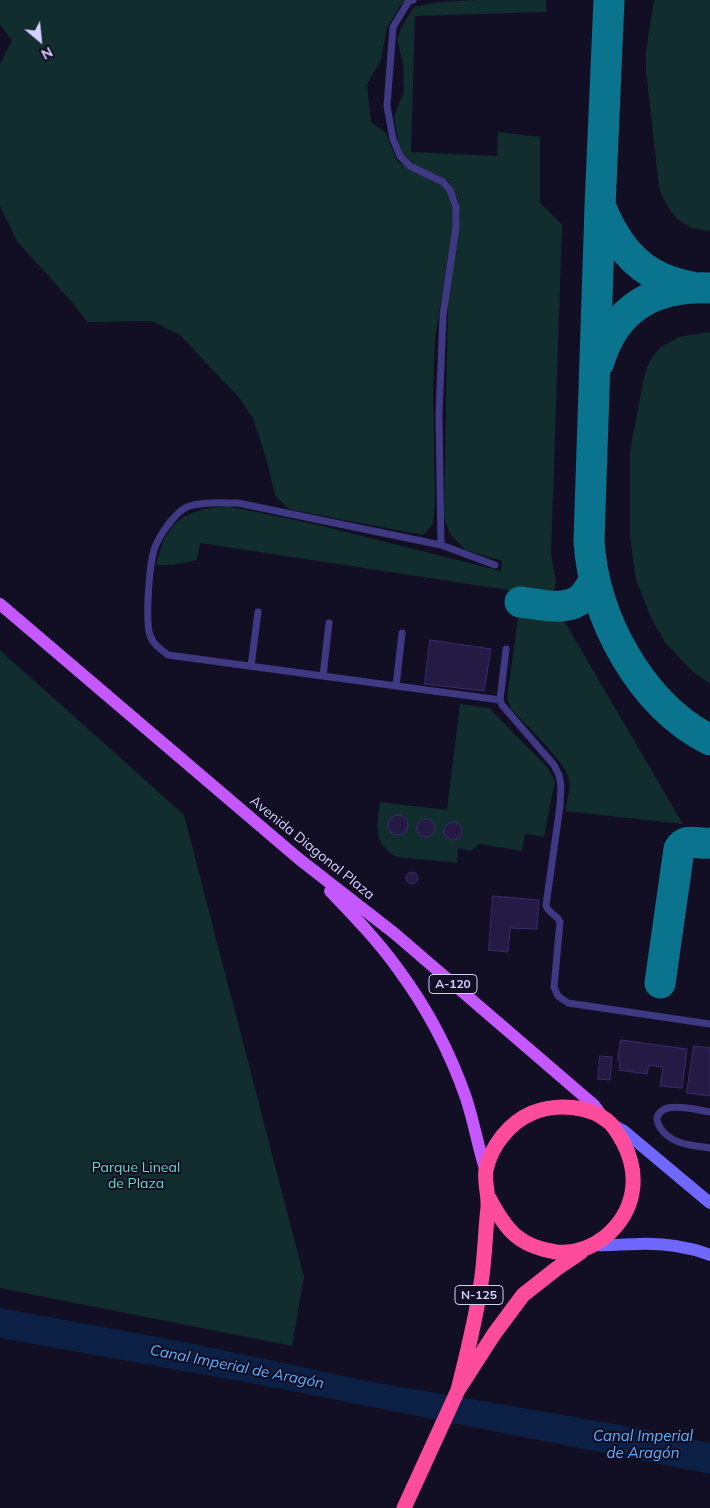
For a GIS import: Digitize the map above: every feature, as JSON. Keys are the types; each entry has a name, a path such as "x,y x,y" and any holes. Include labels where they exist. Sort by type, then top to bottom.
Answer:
{"highway":[{"path":"560,1106 584,1110 607,1121 629,1156 634,1176 628,1207 619,1223 588,1248 571,1252 552,1251 533,1246 522,1240 505,1226 489,1198 486,1172 490,1159 501,1138 513,1124 538,1110 560,1106"},
{"name":"N-125","path":"458,1390 478,1299 489,1198"},
{"name":"N-125","path":"404,1508 458,1390 499,1327 523,1295 550,1273 588,1248"}],"main road":[{"name":"Avenida Diagonal Plaza","path":"0,605 299,859 394,933 594,1105 607,1121"},
{"name":"A-120","path":"299,859 383,949 417,996 436,1029 466,1099 486,1172"}],"street":[{"path":"607,1121 624,1131 710,1203"},
{"path":"588,1248 653,1244 687,1248 710,1255"}],"lane":[{"path":"413,0 409,1 393,27 387,106 393,139 400,156 410,166 443,182 450,190 456,207 456,227 442,324 438,415 441,545"},
{"path":"495,565 441,545 238,503 209,503 185,508 169,523 155,547 148,604 149,632 156,646 168,655 500,700"},
{"path":"251,666 258,612"},
{"path":"323,676 329,623"},
{"path":"396,686 402,633"},
{"path":"506,649 500,700 502,705 554,765 561,786 560,806 546,905 548,910 559,918 560,922 554,987 558,996 568,1003 710,1024"},
{"path":"710,1112 687,1108 666,1108 661,1111 657,1118 663,1131 674,1141 710,1148"},
{"path":"689,1186 710,1194"}],"green space":[{"path":"0,0 407,0 400,6 387,28 381,60 367,84 371,122 386,133 397,161 441,185 449,195 453,210 453,229 435,338 433,389 435,503 433,524 423,535 288,509 275,495 267,461 253,418 240,399 180,335 152,321 88,322 17,241 0,206 0,64 12,40 0,25"},
{"path":"546,0 546,12 415,16 411,152 497,156 498,132 540,137 540,203 562,225 551,554 556,581 553,595 521,592 200,543 197,560 171,565 156,565 163,541 174,524 185,516 204,509 227,506 314,524 501,571 502,561 465,550 450,534 444,517 448,299 450,272 460,218 458,199 448,181 415,165 400,151 394,116 404,92 403,63 397,40 402,26 414,7 438,2"},
{"path":"654,0 710,0 710,231 692,228 679,220 667,205 659,187 646,70 646,51"},
{"path":"710,332 710,684 691,670 665,642 652,620 636,580 630,536 630,451 645,372 652,357 661,347 679,337"},
{"path":"524,614 563,619 683,824 565,811 570,784 565,769 551,751 511,709 507,698 518,617"},
{"name":"Parque Lineal de Plaza","path":"0,650 184,815 304,1277 292,1346 0,1288"},
{"path":"460,704 489,708 547,767 555,781 544,837 525,834 522,851 479,844 471,851 458,848 457,863 397,857 383,846 380,840 377,826 380,802 447,810"}],"water":[{"name":"Canal Imperial de Aragón","path":"0,1308 190,1343 367,1381 644,1429 710,1443 710,1474 261,1385 0,1338"}],"building":[{"path":"430,640 491,649 484,691 425,684"},
{"path":"398,815 405,818 408,825 405,832 398,835 391,832 388,825 391,818"},
{"path":"422,819 430,819 435,824 433,835 422,837 417,832 417,824"},
{"path":"453,822 459,825 462,831 459,837 453,840 447,837 444,831 447,825"},
{"path":"410,872 414,872 418,878 414,884 410,884 406,880 406,876"},
{"path":"493,896 539,900 537,929 510,928 508,952 489,950"},
{"path":"621,1040 687,1049 682,1088 660,1086 663,1067 649,1065 647,1074 619,1070 620,1062 618,1061"},
{"path":"694,1046 710,1048 710,1096 687,1093"},
{"path":"600,1056 612,1057 610,1080 598,1079"}],"taxiway":[{"path":"609,0 589,541 600,600 625,656 642,682 662,705 685,724 710,740"},
{"path":"601,208 618,241 642,267 671,282 691,287"},
{"path":"599,362 606,343 615,327 640,304 655,296 672,291 690,288 710,288"},
{"path":"520,602 553,606 569,605 583,597 594,581"},
{"path":"660,983 679,849 682,845 689,842 710,843"}]}
